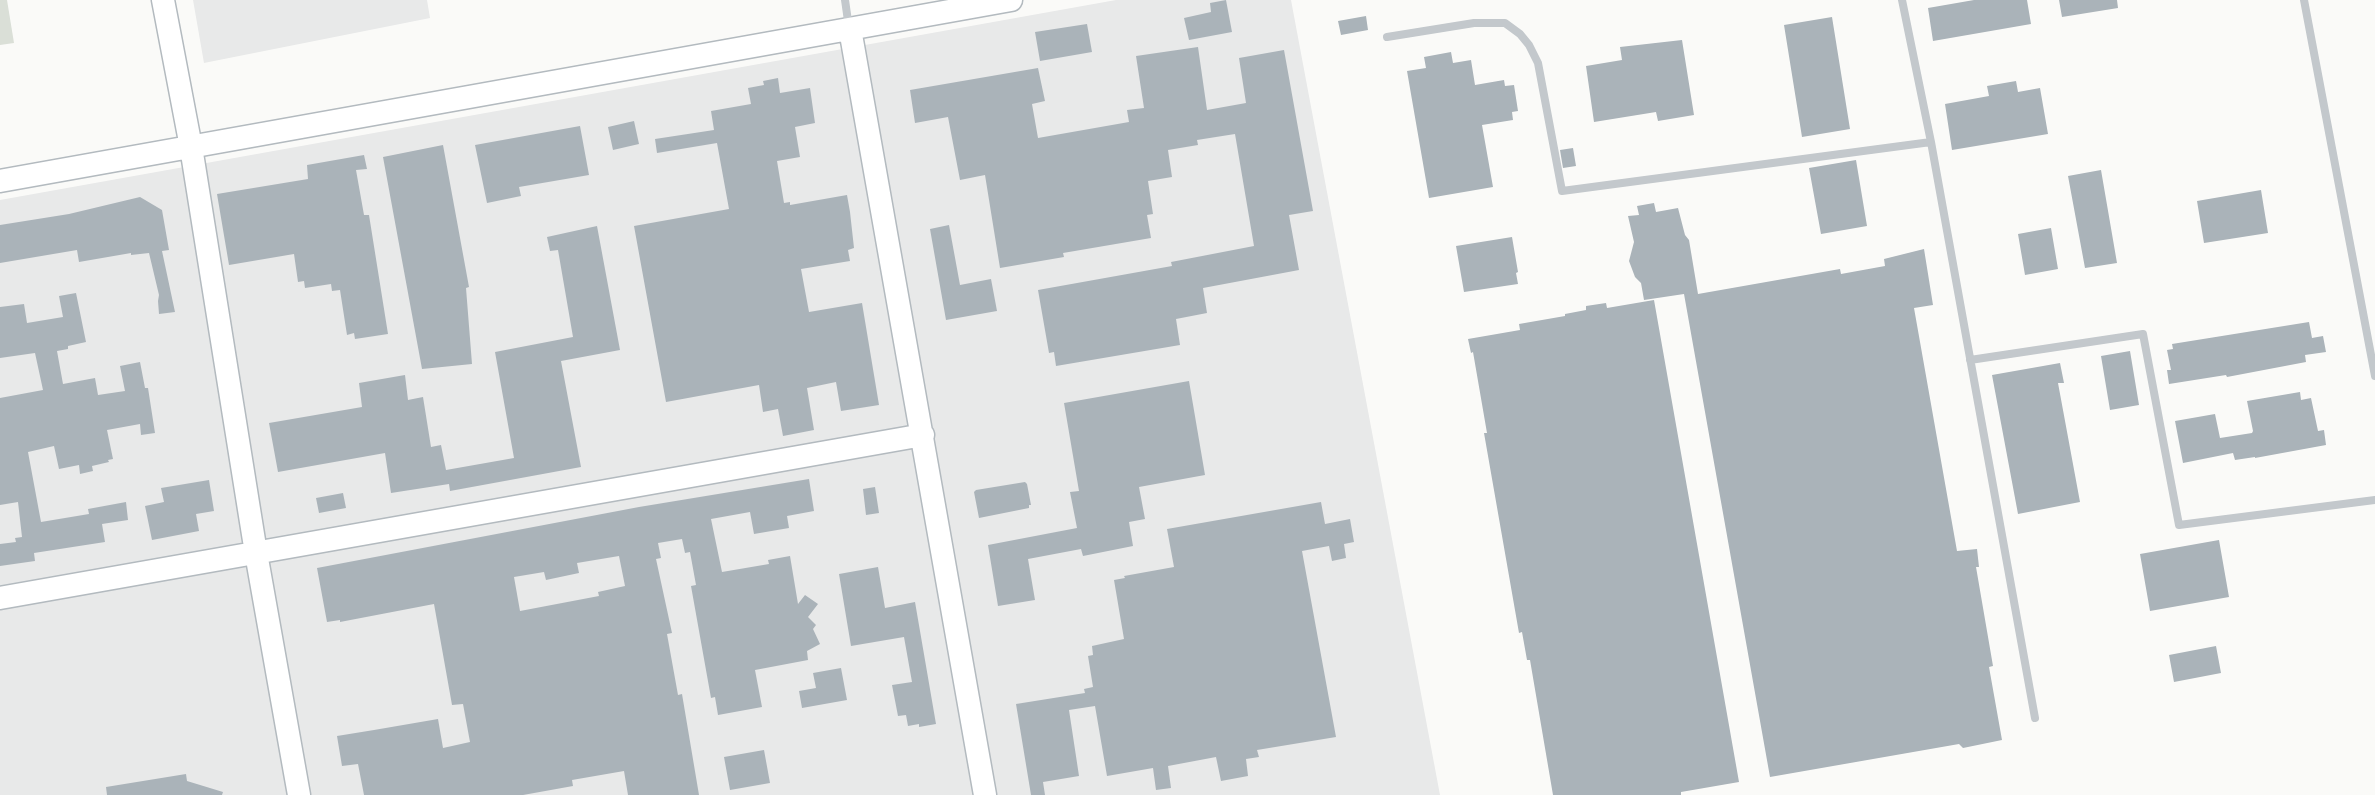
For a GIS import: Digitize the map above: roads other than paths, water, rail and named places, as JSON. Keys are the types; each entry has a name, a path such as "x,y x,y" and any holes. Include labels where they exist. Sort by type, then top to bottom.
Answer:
{"street":[{"path":"163,0 190,148 256,553 299,795"},
{"path":"0,181 1011,0"},
{"path":"850,28 985,795"},
{"path":"0,598 923,435"}],"lane":[{"path":"845,0 850,28"},
{"path":"1902,0 1931,142 2035,718"},
{"path":"2304,0 2375,376"},
{"path":"1387,37 1474,23 1505,23 1520,34 1530,45 1538,63 1562,191 1931,142"},
{"path":"1970,360 2143,334 2179,525 2375,500"}]}
